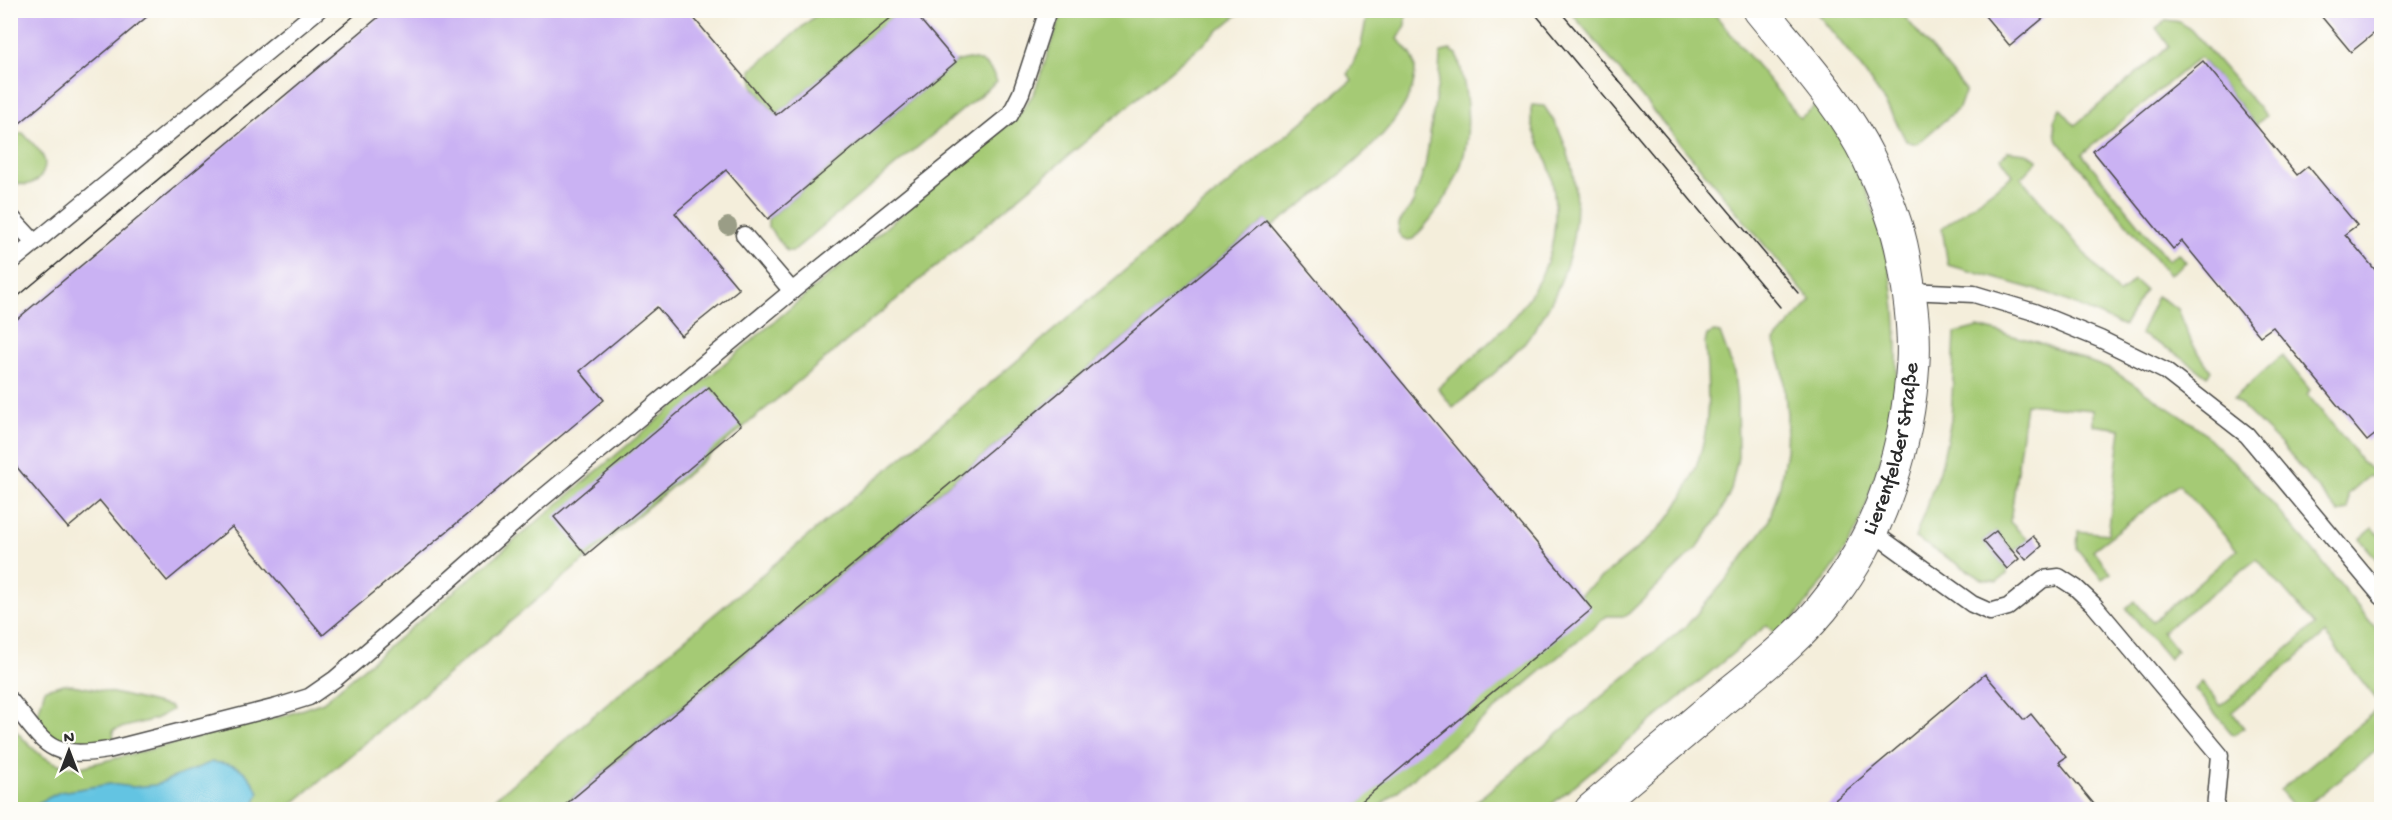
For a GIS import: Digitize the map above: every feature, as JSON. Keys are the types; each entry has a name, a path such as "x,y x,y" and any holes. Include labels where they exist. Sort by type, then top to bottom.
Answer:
{"street":[{"name":"Lierenfelder Straße","path":"1591,810 1778,654 1832,597 1871,531 1896,460 1905,418 1913,360 1903,254 1893,217 1868,159 1852,129 1825,90 1760,10"}],"lane":[{"path":"10,263 318,10"},
{"path":"10,700 50,747 66,753 83,754 150,740 309,697 335,679 539,501 792,291 1010,115 1021,93 1048,10"},
{"path":"10,216 35,243"},
{"path":"744,235 792,291"},
{"path":"1908,291 1974,294 2034,312 2100,339 2165,371 2247,435 2382,597"},
{"path":"1871,531 1972,604 1990,612 2008,608 2043,579 2059,577 2076,588 2094,605 2220,755 2215,810"}],"green space":[{"path":"893,10 896,14 776,115 754,88 751,70 821,11"},
{"path":"1063,11 1242,11 286,809 11,809 10,724 39,754 56,763 77,768 287,715 323,702 1018,116 1034,93"},
{"path":"1368,11 1406,11 1406,25 1398,39 1414,61 1413,84 1403,107 1363,155 1272,227 1266,220 559,809 481,810 1352,80 1348,74 1361,45"},
{"path":"1570,11 1712,11 1800,118 1819,103 1859,174 1875,213 1886,251 1893,289 1896,330 1897,371 1894,410 1886,445 1858,527 1831,570 1779,638 1767,625 1546,809 1466,810 1687,625 1731,574 1768,523 1780,485 1786,451 1787,415 1783,372 1774,341 1811,301"},
{"path":"1815,11 1900,11 1966,90 1959,108 1917,144 1906,141 1876,89"},
{"path":"2167,20 2180,22 2191,30 2266,116 2256,125 2200,57 2082,154 2168,260 2178,253 2186,262 2169,275 2056,138 2054,121 2060,108 2075,125 2169,46 2156,28"},
{"path":"1450,50 1457,54 1464,82 1468,131 1464,154 1447,196 1432,218 1413,239 1407,240 1398,232 1399,223 1413,203 1425,167 1440,56 1442,52"},
{"path":"968,59 986,65 997,81 793,251 787,251 768,227 768,219 956,62"},
{"path":"1532,105 1544,106 1561,134 1571,164 1575,195 1574,227 1568,258 1558,288 1543,317 1524,343 1499,369 1453,408 1438,388 1511,320 1530,296 1544,269 1553,240 1555,208 1550,170 1534,130"},
{"path":"23,133 40,152 45,164 38,180 24,185 11,181 11,136"},
{"path":"2008,151 2026,153 2038,160 2021,178 2119,294 2134,280 2145,290 2124,326 2048,293 1948,265 1942,228 2013,175 2001,158"},
{"path":"2157,296 2178,309 2192,343 2211,371 2207,376 2172,351 2140,334"},
{"path":"1978,327 2037,342 2112,370 2196,426 2251,479 2381,635 2381,705 2325,634 2232,712 2244,728 2233,735 2195,689 2202,682 2221,706 2315,625 2257,559 2162,632 2177,651 2169,659 2126,608 2135,601 2152,622 2237,550 2179,484 2093,550 2111,573 2102,579 2077,549 2078,531 2108,534 2121,429 2093,425 2093,410 2026,404 2010,522 2028,540 2013,552 1996,531 1983,541 2007,569 2007,574 1997,581 1982,579 1915,538 1942,463 1951,420 1955,333"},
{"path":"1714,332 1720,333 1734,372 1738,457 1731,490 1718,518 1697,548 1626,616 1607,616 1376,809 1351,810 1522,647 1581,594 1645,542 1667,520 1687,488 1702,448 1708,409 1705,343 1707,335"},
{"path":"2282,355 2310,390 2307,394 2360,460 2381,478 2369,476 2348,494 2348,509 2339,513 2280,443 2234,398"},
{"path":"2373,528 2381,538 2381,565 2360,539"},
{"path":"64,684 131,697 171,707 172,710 155,719 113,730 114,742 64,743 50,737 35,724 45,689"},
{"path":"2381,707 2381,747 2302,809 2296,809 2280,790"}],"water":[{"path":"212,762 235,766 250,777 259,792 253,809 38,809 38,803 60,792 110,784 133,787 155,785"}],"building":[{"path":"10,10 155,10 14,128 16,130 10,135"},
{"path":"387,10 687,10 776,115 900,10 912,10 956,62 768,219 726,170 675,213 739,289 681,336 657,307 580,371 604,400 323,635 232,527 167,581 100,501 68,528 10,459 10,325"},
{"path":"1980,10 2053,10 2010,46"},
{"path":"2316,10 2382,10 2382,27 2351,52"},
{"path":"2203,61 2297,175 2308,166 2357,225 2345,234 2382,278 2382,429 2367,441 2273,327 2260,336 2182,241 2173,249 2093,151"},
{"path":"1266,220 1592,609 1351,810 559,810"},
{"path":"709,387 741,425 586,555 554,517"},
{"path":"1996,531 2019,559 2007,569 1983,541"},
{"path":"2033,536 2042,546 2026,560 2017,549"},
{"path":"1985,674 2024,720 2031,714 2066,757 2059,762 2099,810 1823,810"}],"tram line":[{"path":"10,303 361,10"},
{"path":"1532,10 1780,307"},
{"path":"1559,10 1798,293"}]}
